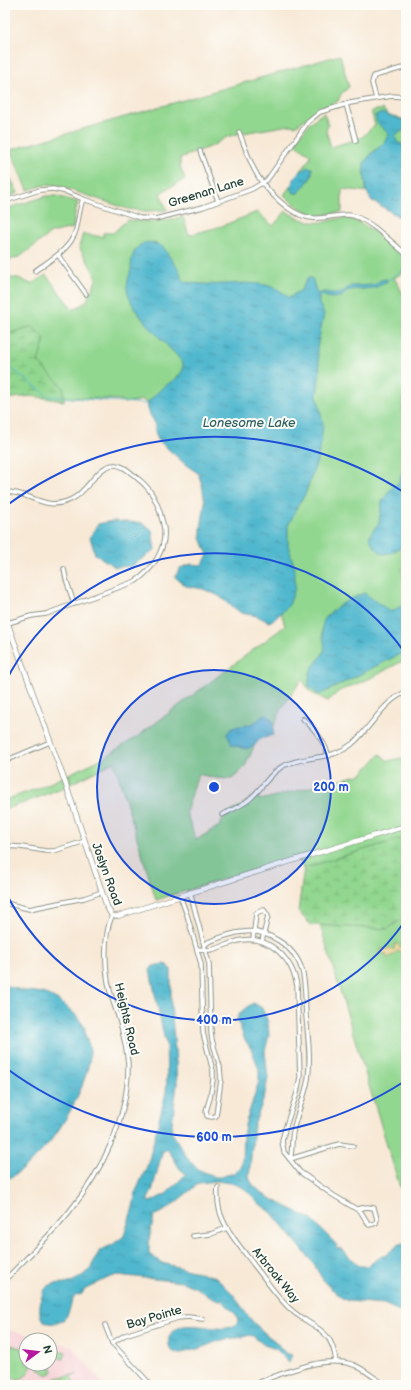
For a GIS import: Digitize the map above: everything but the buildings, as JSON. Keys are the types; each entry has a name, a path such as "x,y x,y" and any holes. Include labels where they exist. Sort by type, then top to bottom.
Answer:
{"street":[{"path":"376,98 372,83 374,76 406,67"},
{"name":"Greenan Lane","path":"5,201 47,189 61,190 140,218 155,219 218,201 252,189 263,182 270,177 308,122 320,112 346,104 376,98 392,96 406,97"},
{"path":"346,104 356,140"},
{"path":"239,132 253,168 270,192 300,216 315,219 331,216 353,216 363,220 406,254"},
{"path":"200,151 218,201"},
{"path":"35,271 58,255 70,243 75,234 83,199"},
{"path":"58,255 86,294"},
{"path":"5,492 23,495 45,504 63,503 75,498 86,489 106,467 114,465 121,466 144,483 150,490 158,508 164,529 161,551 154,563 143,576 136,581 46,614 31,616 8,623"},
{"path":"64,569 74,604"},
{"name":"Joslyn Road","path":"5,616 108,911 112,916 118,916 190,892 406,826"},
{"path":"222,815 246,803 257,793 273,773 282,766 304,760 329,756 342,751 353,743 389,703 396,697 406,692"},
{"path":"303,719 313,727 320,736 329,756"},
{"path":"5,761 50,742"},
{"path":"5,860 7,846 54,851 85,842"},
{"path":"5,903 29,909 84,898 102,892"},
{"path":"180,896 198,949 202,971 203,1033 213,1071 210,1098 206,1111 207,1116 212,1117 216,1116 221,1080 220,1067 212,1040 210,1025 209,964 190,892"},
{"path":"253,939 256,914 264,910 268,916 265,935 262,941"},
{"name":"Heights Road","path":"5,1280 78,1201 102,1162 112,1140 121,1114 126,1088 128,1064 126,1048 107,975 107,946 109,925 112,916"},
{"path":"198,949 205,947 208,942 231,934 254,932 277,940 294,954 302,969 304,978 309,1057 308,1077 305,1095 293,1131 291,1141 292,1154 290,1159"},
{"path":"205,947 210,950 232,942 253,939 262,941 279,951 287,960 296,976 300,1076 298,1093 282,1141 284,1152 300,1172 357,1210 370,1225 376,1223 377,1219 374,1208 367,1207 357,1210"},
{"path":"210,1098 218,1100"},
{"path":"290,1159 339,1144 352,1146"},
{"name":"Arbroak Way","path":"218,1187 220,1211 227,1228 238,1245 282,1301 299,1316 316,1326 328,1336 335,1351 336,1362"},
{"path":"193,1236 211,1234 227,1228"},
{"name":"Bay Pointe","path":"112,1343 125,1335 178,1318 188,1317 203,1319"},
{"path":"105,1325 112,1343 152,1385"},
{"path":"252,1385 298,1368 315,1364 336,1362 352,1365 362,1369 386,1385"}],"shaded area":[{"path":"5,1329 18,1332 18,1372 58,1372 58,1343 71,1346 104,1385 5,1385"}],"green space":[{"path":"340,55 349,87 341,94 338,101 323,107 295,126 290,125 237,134 227,137 212,146 180,158 180,166 185,179 160,193 167,210 146,211 128,209 59,186 44,185 28,190 10,150"},
{"path":"383,109 388,115 406,120 406,220 370,192 342,189 342,212 322,215 305,211 284,195 310,158 310,154 295,144 311,122 324,113 328,125 326,131 331,147 361,138 375,125 371,111"},
{"path":"5,167 18,193 5,198"},
{"path":"47,196 56,196 78,202 73,228 51,233 21,256 5,262 5,209"},
{"path":"286,211 296,217 312,222 323,222 346,218 357,221 372,230 406,258 406,271 394,278 406,299 406,396 403,398 403,420 406,425 406,568 401,569 406,581 406,659 371,678 339,691 328,701 310,692 302,679 282,708 270,735 265,738 259,736 244,768 232,779 216,778 198,774 186,812 196,840 221,825 221,821 228,814 247,804 256,796 261,800 362,774 380,754 388,761 406,757 406,1207 299,856 156,900 114,762 72,783 69,774 105,757 141,734 285,626 278,601 187,425 162,402 146,402 142,400 124,403 121,400 62,397 5,377 5,278 18,278 31,284 46,275 73,310 86,302 97,278 79,247 83,234 103,237 103,233 113,233 127,220 153,222 183,217 189,235 222,226 257,212 273,226"},
{"path":"32,326 45,339 38,362 63,387 64,401 31,396 5,399 5,335"},
{"path":"69,774 72,783 67,786 5,809 5,800 39,788"},
{"path":"406,837 406,916 388,929 311,925 298,912 304,868"},
{"path":"5,1343 18,1347 18,1372 29,1372 21,1379 5,1376"},
{"path":"58,1350 66,1352 64,1359 58,1358"},
{"path":"44,1372 52,1372 52,1373 46,1375"},
{"path":"77,1374 70,1376 76,1385 55,1385 56,1378"}],"sand":[{"path":"406,940 406,948 402,952 398,951 387,958 386,954 380,953 381,949 387,949 390,947 394,950 397,943 401,948 403,946 402,943"}],"water":[{"path":"382,113 406,121 406,129 395,135 397,142 406,146 406,221 371,200 366,190 364,163 372,153 384,143 389,134 377,123 375,115"},
{"path":"309,167 312,168 310,179 299,193 294,193 291,188 295,178 300,172"},
{"name":"Lonesome Lake","path":"147,242 157,244 164,248 179,269 182,280 195,283 252,283 266,285 278,290 289,298 301,290 308,278 312,278 317,294 324,292 339,294 351,286 374,285 381,280 386,279 387,282 375,288 349,290 341,297 331,298 321,295 319,298 319,304 324,314 317,348 320,370 317,395 323,423 321,444 317,461 305,495 299,503 288,526 288,545 295,569 295,588 289,605 276,618 269,622 257,616 241,613 219,596 203,589 186,586 175,577 180,568 191,564 202,565 208,555 201,538 205,502 198,473 186,465 158,440 155,431 155,423 149,413 147,403 161,389 178,377 183,370 183,363 149,327 134,307 129,297 127,284 134,252 139,246"},
{"path":"401,474 403,474 406,478 406,545 390,553 383,554 375,548 369,538 379,523 382,502 389,491 399,482"},
{"path":"112,521 142,523 152,530 155,550 132,566 115,567 95,554 90,537 98,524"},
{"path":"364,593 391,612 406,603 406,651 319,695 309,687 309,679 311,669 324,651 325,645 322,630 323,624 326,618 337,607 344,602"},
{"path":"266,714 271,718 273,723 273,735 260,739 254,746 246,749 232,745 227,734 232,728 255,722"},
{"path":"163,964 168,965 171,970 171,1005 177,1085 171,1131 190,1162 200,1170 215,1177 234,1173 240,1168 242,1162 245,1125 259,1081 259,1070 251,1049 244,1038 237,1018 242,1011 254,1003 262,1008 268,1022 269,1035 265,1051 268,1078 264,1098 254,1125 249,1178 253,1185 263,1194 311,1219 337,1245 337,1249 340,1248 359,1266 368,1266 380,1257 386,1255 398,1245 406,1242 406,1314 384,1304 348,1301 342,1298 325,1283 311,1260 271,1212 257,1202 249,1192 242,1187 231,1183 216,1181 199,1183 169,1208 154,1216 149,1240 149,1254 162,1263 216,1277 234,1295 253,1322 275,1341 285,1353 292,1355 289,1362 276,1349 264,1345 253,1336 249,1335 222,1340 185,1352 176,1353 170,1349 170,1335 174,1330 181,1327 199,1326 225,1328 233,1326 238,1322 237,1316 223,1301 210,1297 197,1288 182,1282 117,1275 84,1290 82,1294 75,1296 67,1315 60,1322 48,1323 43,1320 40,1314 40,1306 44,1290 49,1286 70,1282 79,1278 93,1267 92,1265 100,1250 112,1245 124,1236 133,1207 136,1191 148,1164 166,1092 167,1077 166,1046 150,970 153,966","holes":["165,1149 169,1151 180,1169 186,1174 166,1194 150,1202 148,1199 152,1191 162,1153"]},
{"path":"8,986 45,994 65,1006 84,1026 90,1055 89,1064 82,1086 60,1128 30,1163 5,1181 5,987"}],"waterway":[{"path":"387,280 406,268"},
{"path":"5,364 48,396 147,404"}]}
